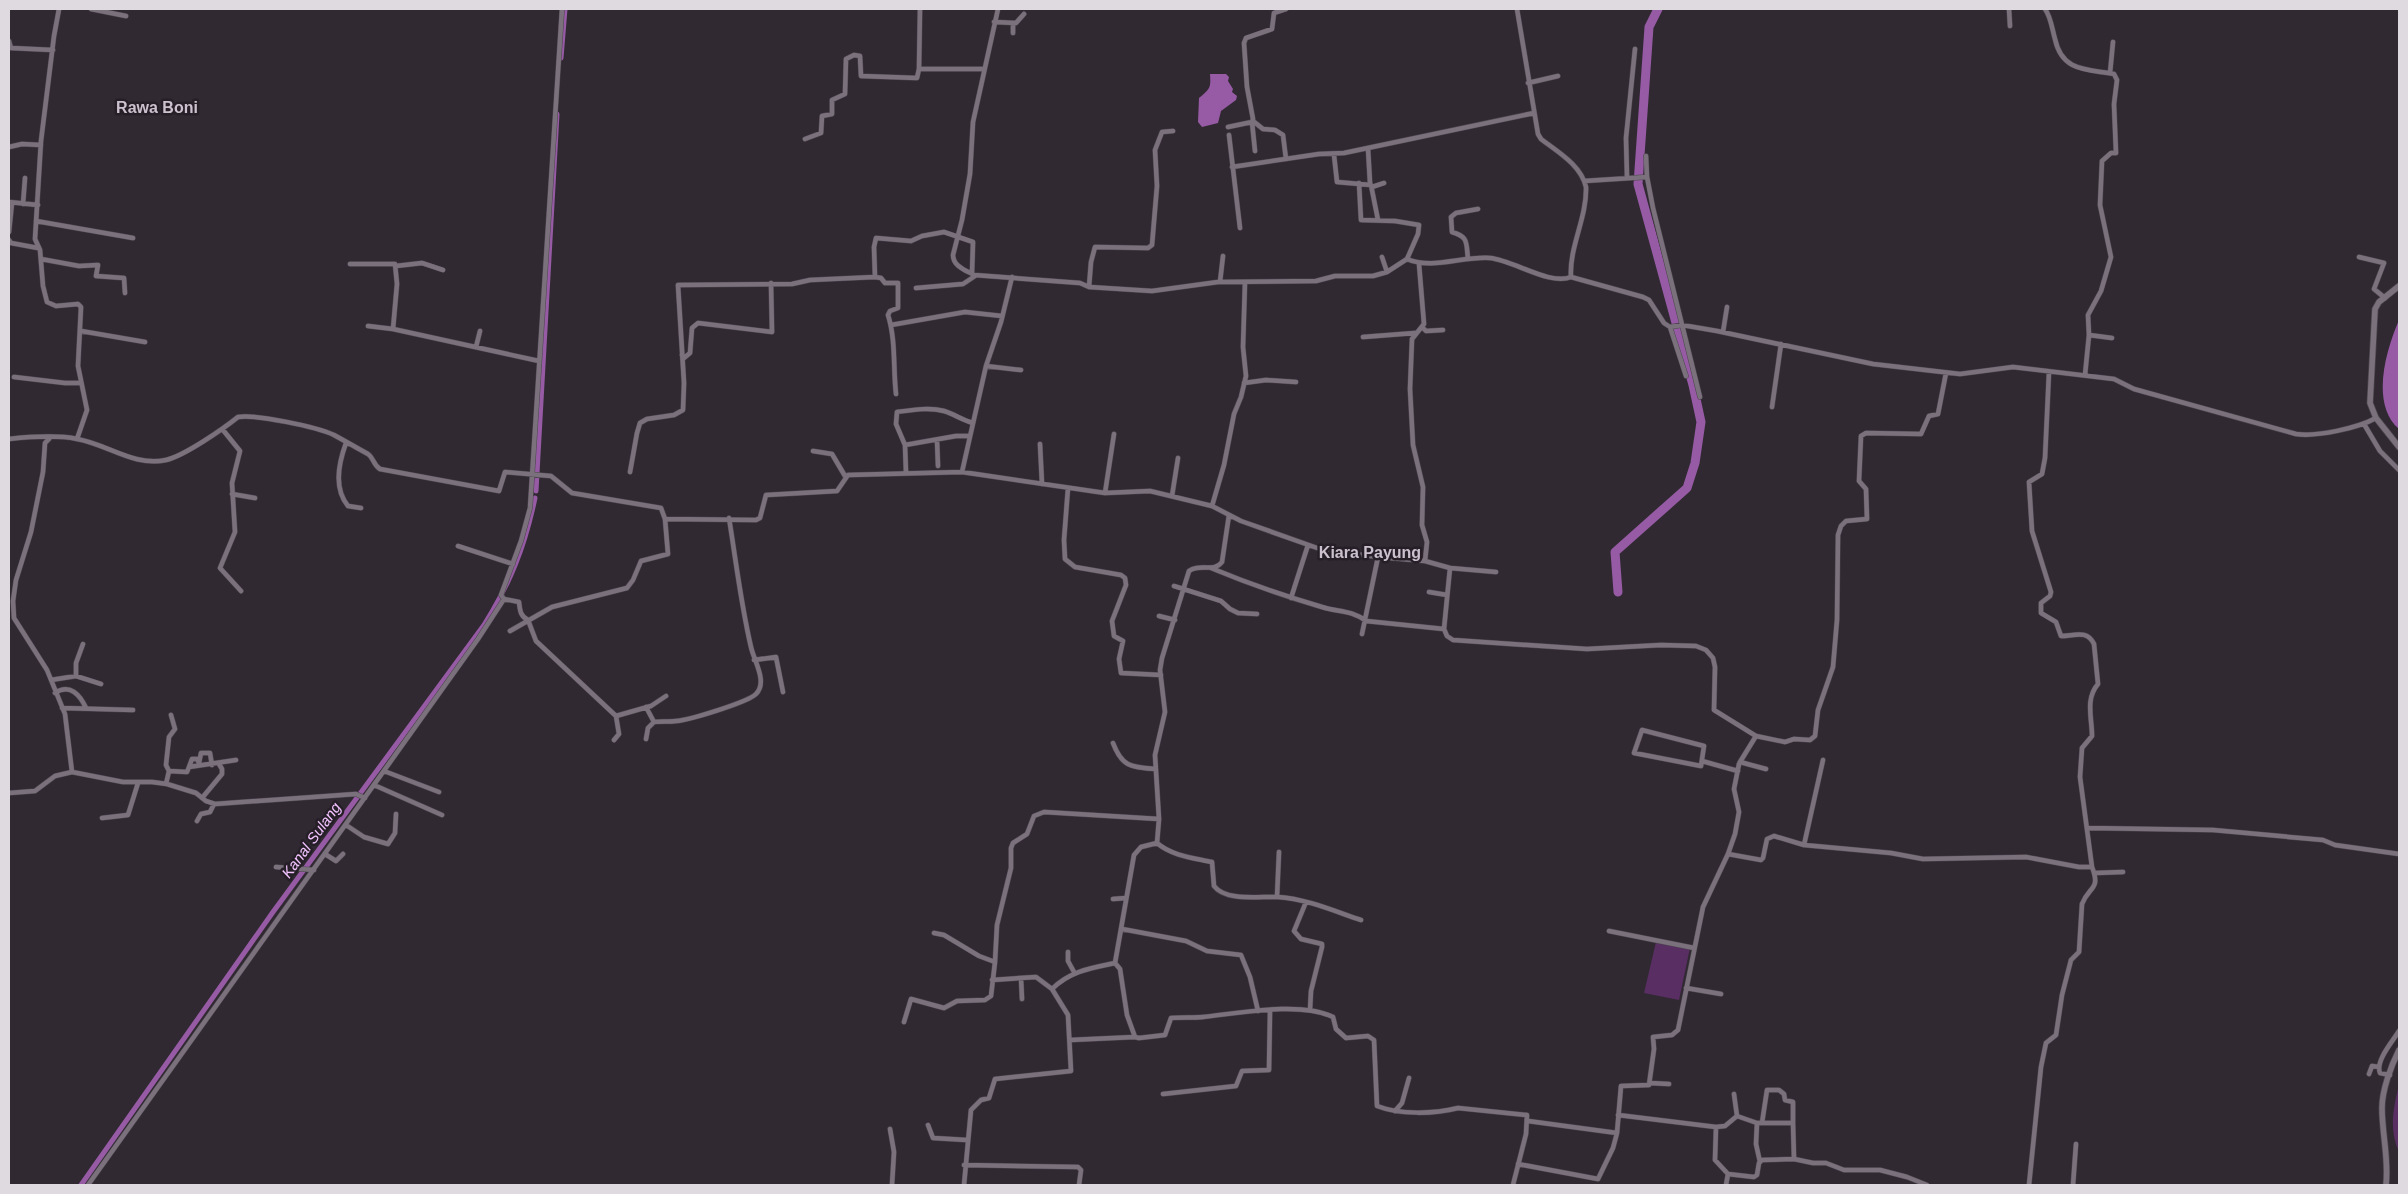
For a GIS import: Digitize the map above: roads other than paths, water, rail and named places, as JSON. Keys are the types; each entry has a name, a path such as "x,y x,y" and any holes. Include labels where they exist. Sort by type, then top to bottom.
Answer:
{"street":[{"path":"59,9 52,50 41,145 35,239 41,259 43,286 47,302 56,306 81,306 78,366 87,410 78,439"},
{"path":"91,9 126,16"},
{"path":"88,1185 478,639 503,597 501,591 513,564 528,519 533,474 562,9"},
{"path":"805,138 821,133 822,116 832,114 832,100 845,94 846,59 854,55 860,56 861,76 916,78 919,69 920,9"},
{"path":"998,9 973,122 970,174 953,260 959,267 974,275 1080,283 1089,287 1152,291 1220,282 1316,281 1335,276 1373,276 1387,272 1406,259 1418,234 1418,225 1361,220 1359,183"},
{"path":"1255,151 1244,43 1248,35 1272,29 1274,13 1286,9"},
{"path":"1517,9 1528,83 1539,137 1566,158 1584,181 1585,200 1571,265 1571,277"},
{"path":"2008,9 2010,26"},
{"path":"2045,9 2049,15 2057,47 2069,63 2080,70 2114,74 2117,80 2114,104 2116,152 2111,153 2102,161 2100,199 2111,257 2101,292 2088,315 2089,335 2085,375"},
{"path":"994,22 1013,23 1018,21 1024,14"},
{"path":"1013,23 1013,33"},
{"path":"9,41 11,48 52,50"},
{"path":"2110,73 2113,42"},
{"path":"1626,177 1627,136 1634,49"},
{"path":"919,69 984,69"},
{"path":"1528,83 1558,76"},
{"path":"1232,168 1319,154 1334,155 1534,113"},
{"path":"1228,127 1252,122 1263,129 1275,130 1283,135 1286,159"},
{"path":"1089,287 1091,262 1095,248 1148,248 1152,245 1157,186 1155,150 1162,132 1173,132"},
{"path":"1229,135 1240,228"},
{"path":"9,147 14,145 41,145"},
{"path":"1368,148 1371,185 1378,220"},
{"path":"1334,155 1337,182 1371,185 1384,183"},
{"path":"1646,156 1645,177 1680,325 1700,397"},
{"path":"1584,181 1645,177"},
{"path":"23,204 25,178"},
{"path":"9,232 11,203 38,205"},
{"path":"1468,259 1466,239 1462,234 1452,232 1450,217 1456,213 1478,209"},
{"path":"36,221 133,238"},
{"path":"875,277 874,247 876,238 911,241 927,234 944,232 973,242 974,275"},
{"path":"9,240 11,243 19,246 38,248"},
{"path":"1220,282 1223,256"},
{"path":"1382,257 1387,272"},
{"path":"2359,257 2384,263 2374,290 2385,298"},
{"path":"1406,259 1419,264 1491,258 1556,278 1571,277 1643,297 1648,300 1664,323 1670,326 1680,325 1723,332 1873,364 1946,374 1970,374 2013,367 2114,379 2134,389 2286,433 2310,434 2366,423 2375,419"},
{"path":"41,259 79,266 98,265 96,276 124,278 125,292"},
{"path":"350,264 392,263 396,266 422,263 443,270"},
{"path":"1419,264 1423,328"},
{"path":"393,329 397,284 396,266"},
{"path":"916,288 963,284 974,275"},
{"path":"630,472 640,422 647,419 674,415 683,410 685,403 678,286 771,284 875,277 882,278 885,283 898,284 898,308 888,312 891,325 896,394"},
{"path":"962,472 986,366 1012,277"},
{"path":"1212,506 1224,466 1234,414 1244,383 1245,282"},
{"path":"681,354 684,358 690,353 692,328 698,323 772,332 771,284"},
{"path":"2399,286 2375,309 2370,398 2375,419 2399,447"},
{"path":"1723,332 1727,307"},
{"path":"891,325 965,312 1002,316"},
{"path":"368,326 393,329 539,361"},
{"path":"1670,326 1686,376"},
{"path":"1423,328 1426,331 1443,330"},
{"path":"1363,337 1415,333 1423,328"},
{"path":"81,331 105,333 145,342"},
{"path":"476,347 480,331"},
{"path":"1415,333 1412,339 1410,410 1413,445 1423,487 1422,525 1428,542 1425,561"},
{"path":"2089,335 2112,338"},
{"path":"1772,407 1780,344"},
{"path":"986,366 1021,370"},
{"path":"2029,1185 2046,1043 2056,1035 2062,996 2071,960 2079,952 2082,904 2086,894 2095,886 2088,828 2080,786 2080,759 2082,748 2092,736 2089,720 2090,708 2093,690 2098,684 2094,644 2092,639 2081,633 2061,636 2056,622 2041,613 2041,603 2050,596 2051,592 2031,524 2029,482 2042,474 2045,458 2049,372"},
{"path":"1450,568 1444,628 1449,638 1488,643 1587,649 1651,645 1696,646 1706,650 1713,658 1715,667 1714,710 1756,736 1785,742 1794,739 1813,740 1818,710 1833,667 1837,620 1836,558 1840,527 1846,521 1868,519 1866,489 1859,481 1861,436 1866,433 1921,434 1928,416 1938,414 1946,374"},
{"path":"14,377 64,384 81,383"},
{"path":"1244,383 1266,380 1296,382"},
{"path":"906,473 905,445 896,423 897,412 931,409 946,412 956,418 973,422"},
{"path":"9,439 39,436 49,439 78,439 133,458 166,460 223,430 238,416 251,417 316,430 335,436 369,455 375,466 380,469 499,491 505,472 540,474 552,476 564,489 572,493 660,508 665,520 668,554 641,561 633,580 627,588 552,607 510,631"},
{"path":"2366,423 2380,451 2399,470"},
{"path":"223,430 240,451 232,494 235,532 220,568 241,591"},
{"path":"1105,493 1114,434"},
{"path":"905,445 970,436"},
{"path":"49,439 45,443 43,472 31,532 16,580 11,618 31,642 51,680 66,719 72,772"},
{"path":"937,440 938,470"},
{"path":"346,443 338,464 342,496 348,506 360,508"},
{"path":"1040,444 1042,484"},
{"path":"665,520 758,519 764,497 768,494 837,491 842,486 845,476 832,454 813,451"},
{"path":"1172,496 1178,458"},
{"path":"845,476 938,470 1105,493 1150,491 1212,506 1229,515 1308,546 1378,557 1425,561 1450,568 1496,572"},
{"path":"1068,488 1064,540 1065,559 1075,567 1121,575 1125,578 1126,585 1112,621 1114,636 1123,641 1119,659 1120,672 1160,675"},
{"path":"232,494 255,498"},
{"path":"1157,843 1159,821 1155,769 1156,750 1165,712 1160,675 1162,658 1191,569 1211,568 1222,562 1229,515"},
{"path":"646,739 648,728 654,722 676,721 726,708 754,696 758,692 761,683 743,612 729,518"},
{"path":"458,546 513,564"},
{"path":"1291,598 1308,546"},
{"path":"1362,634 1378,557"},
{"path":"1211,568 1291,598 1324,608 1358,615 1366,621 1444,628"},
{"path":"1174,586 1221,601 1230,610 1238,613 1257,614"},
{"path":"1429,592 1447,595"},
{"path":"503,597 519,602 519,608 524,618 528,620 536,641 616,716 618,734 614,740"},
{"path":"1159,616 1175,620"},
{"path":"76,676 76,663 83,644"},
{"path":"754,660 776,657 783,692"},
{"path":"51,680 76,676 101,684"},
{"path":"55,693 66,690 76,692 86,708"},
{"path":"616,716 646,707 666,696"},
{"path":"646,707 654,722"},
{"path":"62,708 133,710"},
{"path":"166,784 169,771 166,765 169,738 175,729 171,715"},
{"path":"1642,730 1704,746 1702,761 1701,766 1634,753 1642,730"},
{"path":"1650,1083 1653,1037 1672,1035 1678,1030 1703,908 1728,854 1739,812 1734,789 1740,762 1756,736"},
{"path":"1113,743 1123,762 1133,767 1155,769"},
{"path":"199,765 201,753 210,753 212,765"},
{"path":"169,771 187,772 192,759 197,759 199,765"},
{"path":"190,767 236,760"},
{"path":"1804,845 1823,760"},
{"path":"1702,761 1738,771"},
{"path":"1740,762 1766,769"},
{"path":"202,798 222,774 219,764"},
{"path":"384,771 439,792"},
{"path":"9,793 36,791 55,776 72,772 123,782 166,784 196,793 214,804 356,794 364,798"},
{"path":"102,818 128,815 138,782"},
{"path":"374,785 442,815"},
{"path":"197,821 201,814 210,812 214,804"},
{"path":"904,1022 911,999 944,1008 957,1000 989,999 991,996 998,926 1011,868 1011,848 1013,843 1027,834 1034,816 1044,812 1159,821"},
{"path":"346,825 364,837 388,844 395,833 396,814"},
{"path":"2088,828 2213,830 2322,840 2335,845 2399,854"},
{"path":"1728,854 1761,860 1767,839 1774,836 1804,845 1891,853 1923,859 2026,858 2079,867 2092,867"},
{"path":"1116,964 1134,855 1141,847 1157,843 1168,850 1198,860 1212,862 1214,886 1219,891 1249,899 1277,897 1306,902 1361,920"},
{"path":"1277,897 1279,852"},
{"path":"325,854 336,861 343,854"},
{"path":"276,867 312,870"},
{"path":"2094,873 2122,872"},
{"path":"1113,899 1126,898"},
{"path":"1306,902 1294,931 1301,939 1322,944 1311,991 1310,1010"},
{"path":"1122,929 1186,941 1207,951 1241,955 1250,977 1258,1011"},
{"path":"1609,931 1694,948"},
{"path":"934,933 949,937 968,951 995,962"},
{"path":"1068,952 1068,961 1074,972"},
{"path":"1052,989 1061,980 1074,972 1116,964"},
{"path":"1116,964 1120,968 1127,1015 1135,1037"},
{"path":"964,1185 964,1165 971,1110 981,1100 989,1098 995,1079 1070,1072 1068,1015 1052,989 1036,977 992,980"},
{"path":"1021,978 1022,999"},
{"path":"1686,988 1721,994"},
{"path":"1070,1040 1139,1038 1165,1035 1172,1018 1200,1018 1258,1011 1321,1011 1334,1017 1336,1029 1346,1038 1368,1036 1374,1040 1377,1073 1376,1105 1395,1111 1458,1108 1525,1114 1528,1121 1513,1185"},
{"path":"1163,1094 1236,1086 1242,1071 1269,1070 1270,1011"},
{"path":"2390,1075 2380,1073 2379,1067 2385,1052 2399,1031"},
{"path":"2386,1185 2388,1159 2382,1107 2385,1089 2399,1050"},
{"path":"2369,1074 2372,1066 2379,1067"},
{"path":"1395,1111 1402,1103 1409,1078"},
{"path":"1596,1185 1613,1148 1617,1133 1620,1086 1647,1086 1650,1083 1669,1084"},
{"path":"1716,1127 1715,1160 1728,1174 1745,1178 1757,1176 1760,1162 1757,1150 1760,1123 1767,1090 1779,1090 1784,1094 1785,1100 1793,1102 1794,1159"},
{"path":"1734,1094 1737,1116"},
{"path":"1618,1115 1716,1127 1725,1126 1737,1116"},
{"path":"1737,1116 1760,1123 1793,1123"},
{"path":"1528,1121 1617,1133"},
{"path":"928,1125 933,1138 967,1140"},
{"path":"890,1129 894,1152 892,1185"},
{"path":"2073,1185 2076,1144"},
{"path":"1760,1162 1794,1159 1813,1163 1826,1163 1844,1170 1893,1172 1926,1185"},
{"path":"1518,1164 1598,1179"},
{"path":"964,1165 1078,1167 1080,1170 1079,1185"},
{"path":"1726,1185 1728,1174"}],"waterway":[{"path":"561,58 565,9"},
{"path":"1618,592 1615,552 1687,488 1695,463 1701,422 1693,385 1638,184 1649,27 1658,9"},
{"path":"536,491 557,114"},
{"name":"Kanal Sulang","path":"81,1185 273,912 484,625 502,595 516,564 535,498"}],"district":[{"name":"Rawa Boni","path":"157,107"},
{"name":"Kiara Payung","path":"1370,552"}]}
